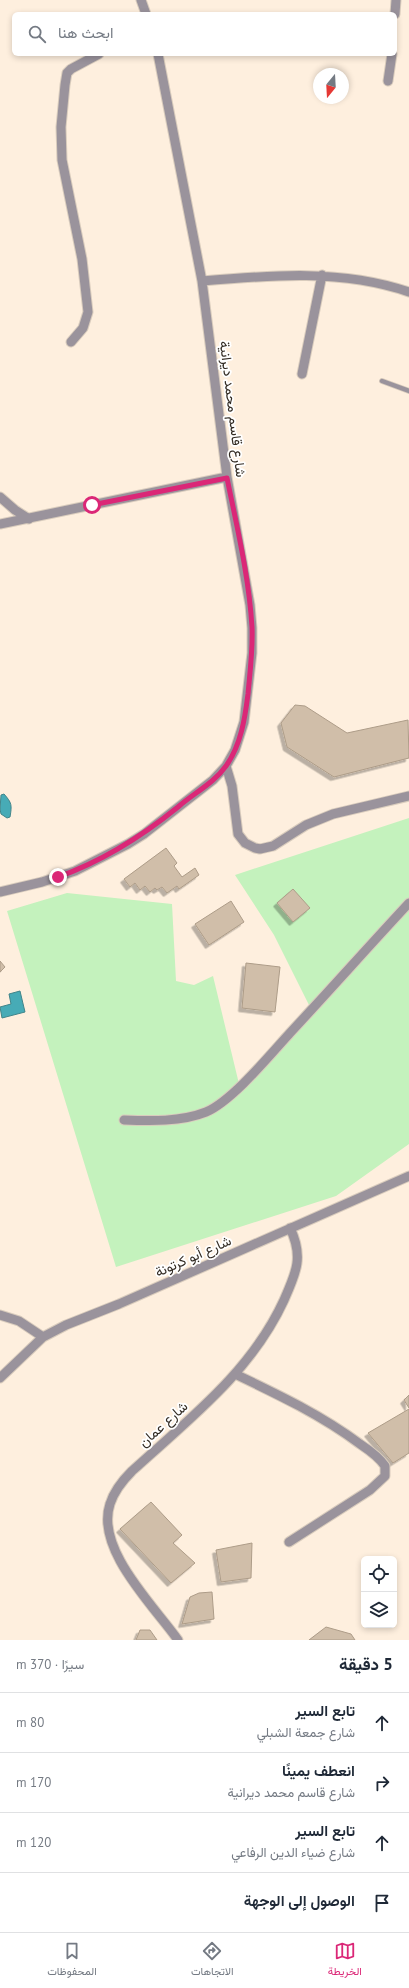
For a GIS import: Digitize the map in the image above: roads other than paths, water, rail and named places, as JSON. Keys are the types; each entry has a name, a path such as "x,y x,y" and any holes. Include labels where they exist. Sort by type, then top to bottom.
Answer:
{"street":[{"path":"141,0 145,12"},
{"path":"395,12 396,0"},
{"path":"71,342 83,328 88,312 82,259 62,160 61,127 65,78 71,69 95,56"},
{"name":"شارع قاسم محمد ديرانية","path":"0,892 75,871 128,844 212,780 226,766 235,750 244,722 249,679 252,628 246,577 227,478 202,281 158,56"},
{"path":"388,82 392,56"},
{"path":"202,281 290,275 322,275 370,282 409,292"},
{"path":"302,374 322,275"},
{"path":"0,524 227,478"},
{"path":"0,497 15,510 29,519"},
{"path":"226,766 233,793 238,834 245,843 260,849 273,846 306,825 333,814 409,796"},
{"path":"124,1120 184,1117 205,1112 216,1107 271,1054 409,903"},
{"name":"شارع أبو كرتونة","path":"0,1378 43,1337 66,1325 119,1304 409,1176"},
{"name":"شارع عمان","path":"178,1640 134,1583 120,1560 108,1526 109,1509 115,1494 132,1471 210,1401 235,1374 267,1333 294,1278 298,1263 298,1246 290,1228"},
{"path":"0,1315 19,1321 43,1337"},
{"path":"235,1374 286,1398 326,1420 367,1449 385,1466 385,1476 374,1486 289,1542"}],"lane":[{"path":"382,381 409,391"}],"water":[{"path":"4,794 9,800 11,807 10,817 7,818 1,814 0,809 1,795"},
{"path":"20,991 25,1012 2,1018 0,1007 11,1004 9,994"}]}
